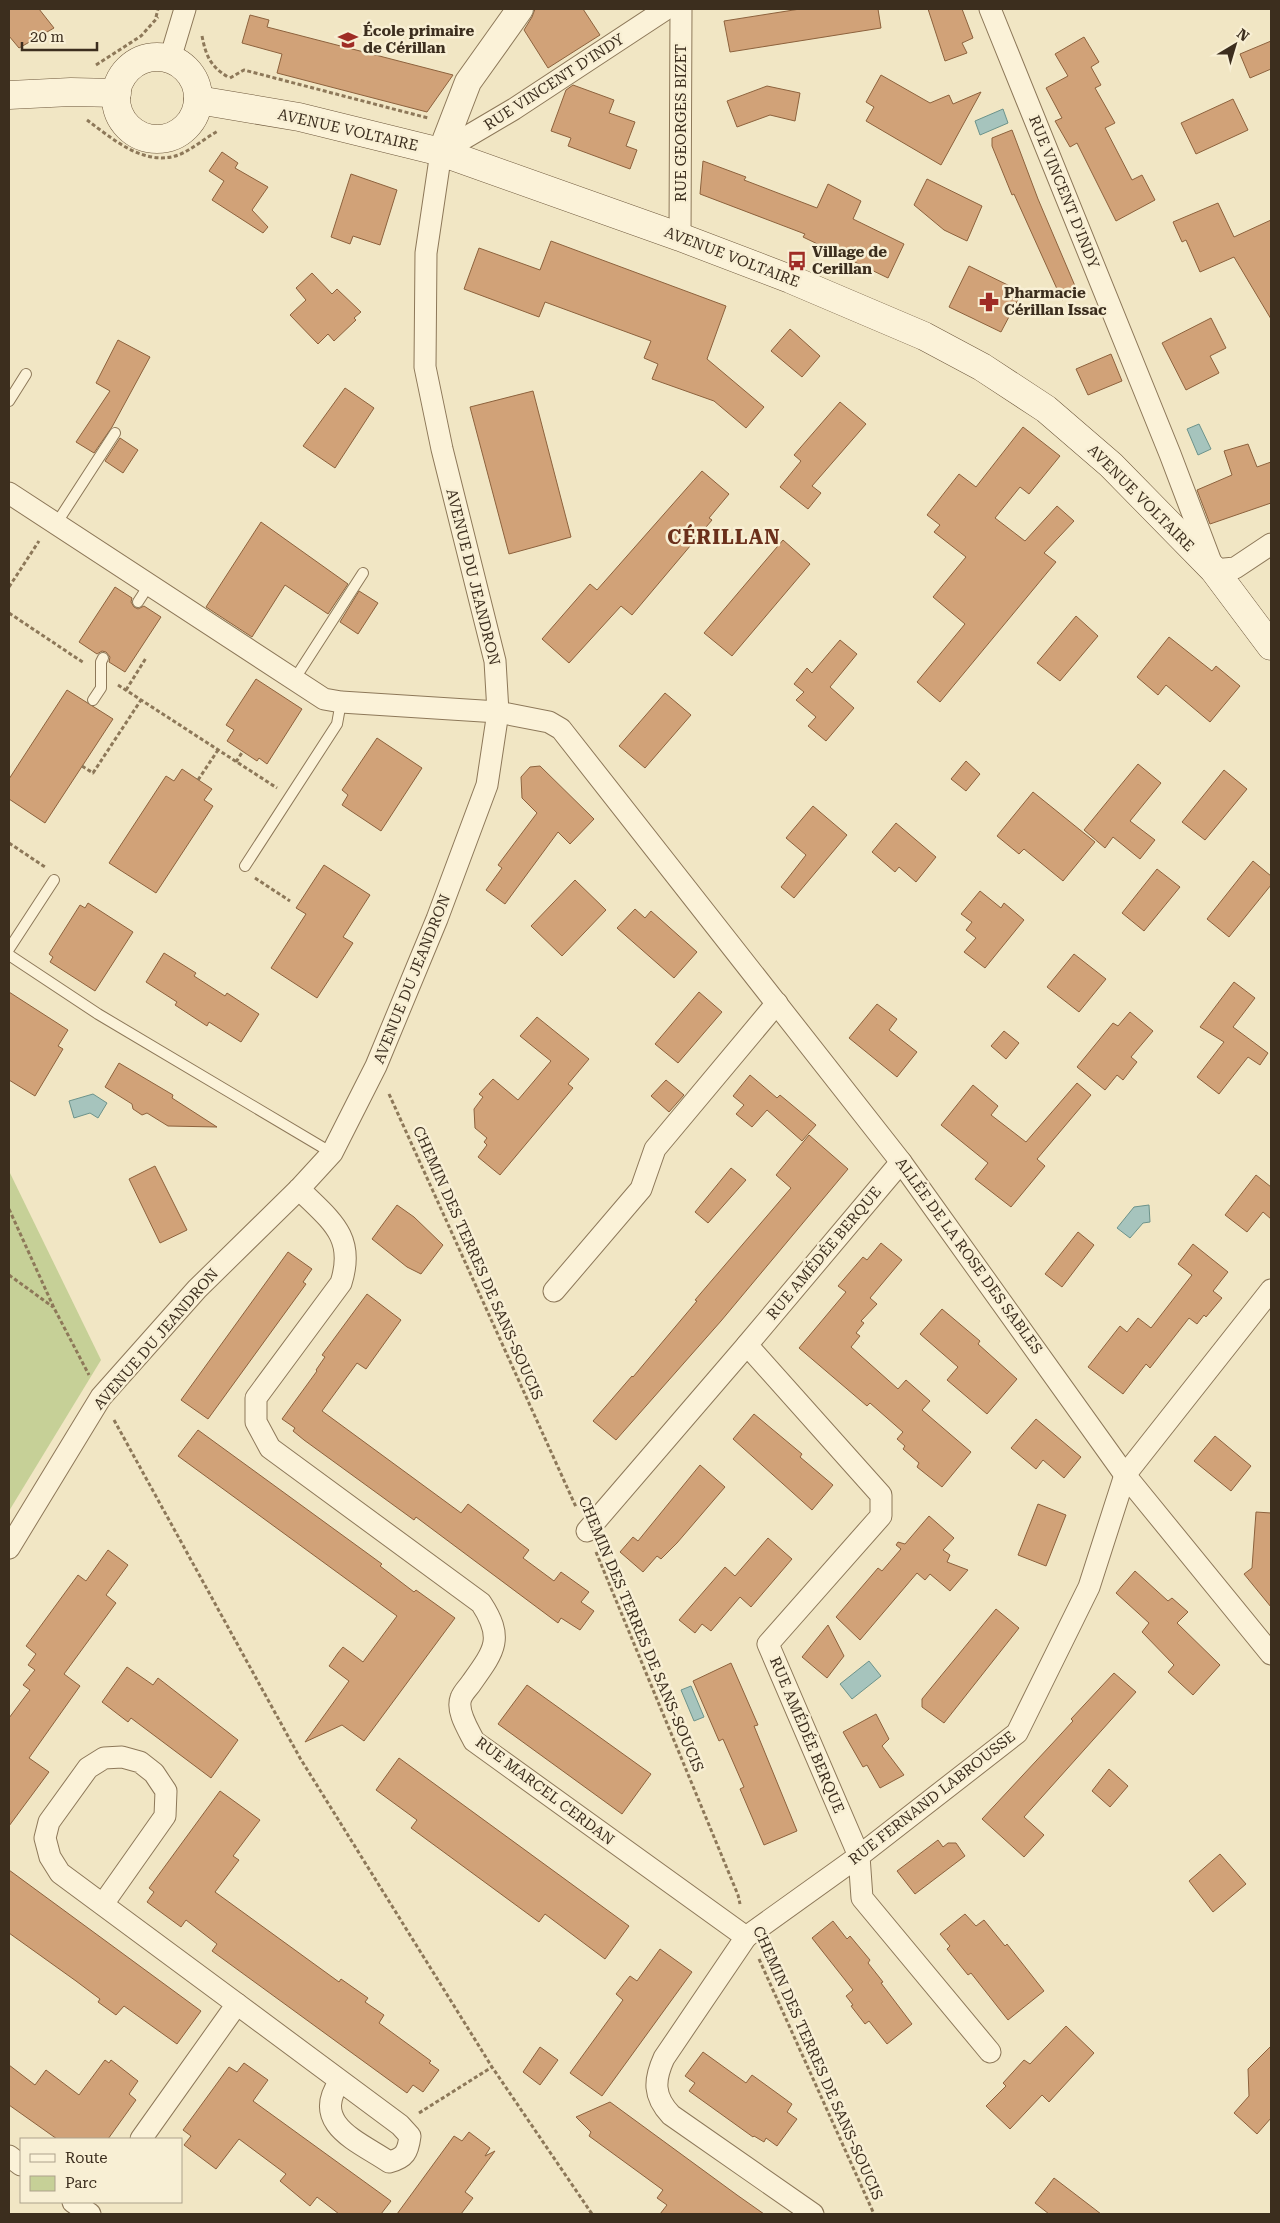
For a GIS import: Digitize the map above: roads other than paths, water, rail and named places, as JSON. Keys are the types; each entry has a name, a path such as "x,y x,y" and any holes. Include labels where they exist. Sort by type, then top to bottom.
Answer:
{"main road":[{"path":"154,57 170,59 180,64 190,73 196,85 198,100 192,120 184,129 168,137 150,138 128,126 117,103 117,93 122,78 129,68 140,60 154,57"},
{"path":"9,95 117,93"},
{"name":"AVENUE VOLTAIRE","path":"198,100 307,119 441,152 680,237 924,336 982,367 1046,410 1111,464 1214,570 1271,646"}],"street":[{"path":"441,152 468,82 520,9"},
{"name":"RUE VINCENT D'INDY","path":"441,152 514,109 666,9"},
{"name":"RUE GEORGES BIZET","path":"680,237 681,9"},
{"name":"RUE VINCENT D'INDY","path":"990,9 1170,454 1214,570"},
{"path":"170,59 184,11"},
{"name":"AVENUE DU JEANDRON","path":"9,1548 101,1397 197,1289 299,1189 332,1153 376,1066 437,919 487,785 498,712 495,660 442,449 425,367 426,253 434,188 439,172 441,152"},
{"name":"ALLÉE DE LA ROSE DES SABLES","path":"9,493 54,523 144,594 324,699 341,702 498,712 549,722 561,729 901,1162 1126,1475 1271,1654"},
{"path":"1214,570 1235,568 1271,544"},
{"path":"554,1291 641,1189 655,1149 777,1003"},
{"name":"RUE AMÉDÉE BERQUE","path":"588,1532 901,1162"},
{"name":"RUE MARCEL CERDAN","path":"299,1189 339,1230 346,1247 346,1267 341,1283 256,1398 256,1422 270,1448 480,1603 491,1619 495,1637 489,1658 460,1699 462,1716 474,1741 746,1937"},
{"name":"RUE FERNAND LABROUSSE","path":"746,1937 859,1856 1017,1732 1089,1587 1126,1475 1271,1290"},
{"name":"RUE AMÉDÉE BERQUE","path":"747,1345 881,1495 881,1516 768,1644 859,1856"},
{"path":"103,1904 165,1816 166,1791 154,1774 140,1762 122,1757 104,1758 88,1768 49,1822 45,1838 50,1857 60,1873 340,2082 400,2124 410,2136 408,2150 401,2159 389,2162 338,2128 330,2116 331,2094 340,2082"},
{"path":"859,1856 862,1898 990,2052"},
{"path":"746,1937 664,2058 658,2073 656,2088 659,2100 671,2115 813,2214"},
{"path":"142,2138 237,2004"},
{"path":"9,2156 20,2164"}],"lane":[{"path":"9,401 26,374"},
{"path":"54,523 115,433"},
{"path":"294,680 363,573"},
{"path":"93,700 101,688 101,662 103,658"},
{"path":"244,866 337,724 341,702"},
{"path":"9,949 54,880"},
{"path":"9,956 98,1014 332,1153"}],"water":[{"path":"1003,109 1008,123 980,135 975,121"},
{"path":"1199,424 1211,449 1198,455 1187,429"},
{"path":"93,1094 107,1103 98,1118 90,1113 74,1118 69,1101"},
{"path":"1149,1205 1150,1222 1143,1223 1130,1238 1117,1228 1134,1207"},
{"path":"869,1661 881,1676 852,1699 840,1684"},
{"path":"691,1686 704,1717 694,1721 681,1690"}],"place":[{"name":"École primaire de Cérillan","path":"348,40"},
{"name":"Village de Cerillan","path":"797,261"},
{"name":"Pharmacie Cérillan Issac","path":"989,302"}],"district":[{"name":"CÉRILLAN","path":"724,537"}]}
